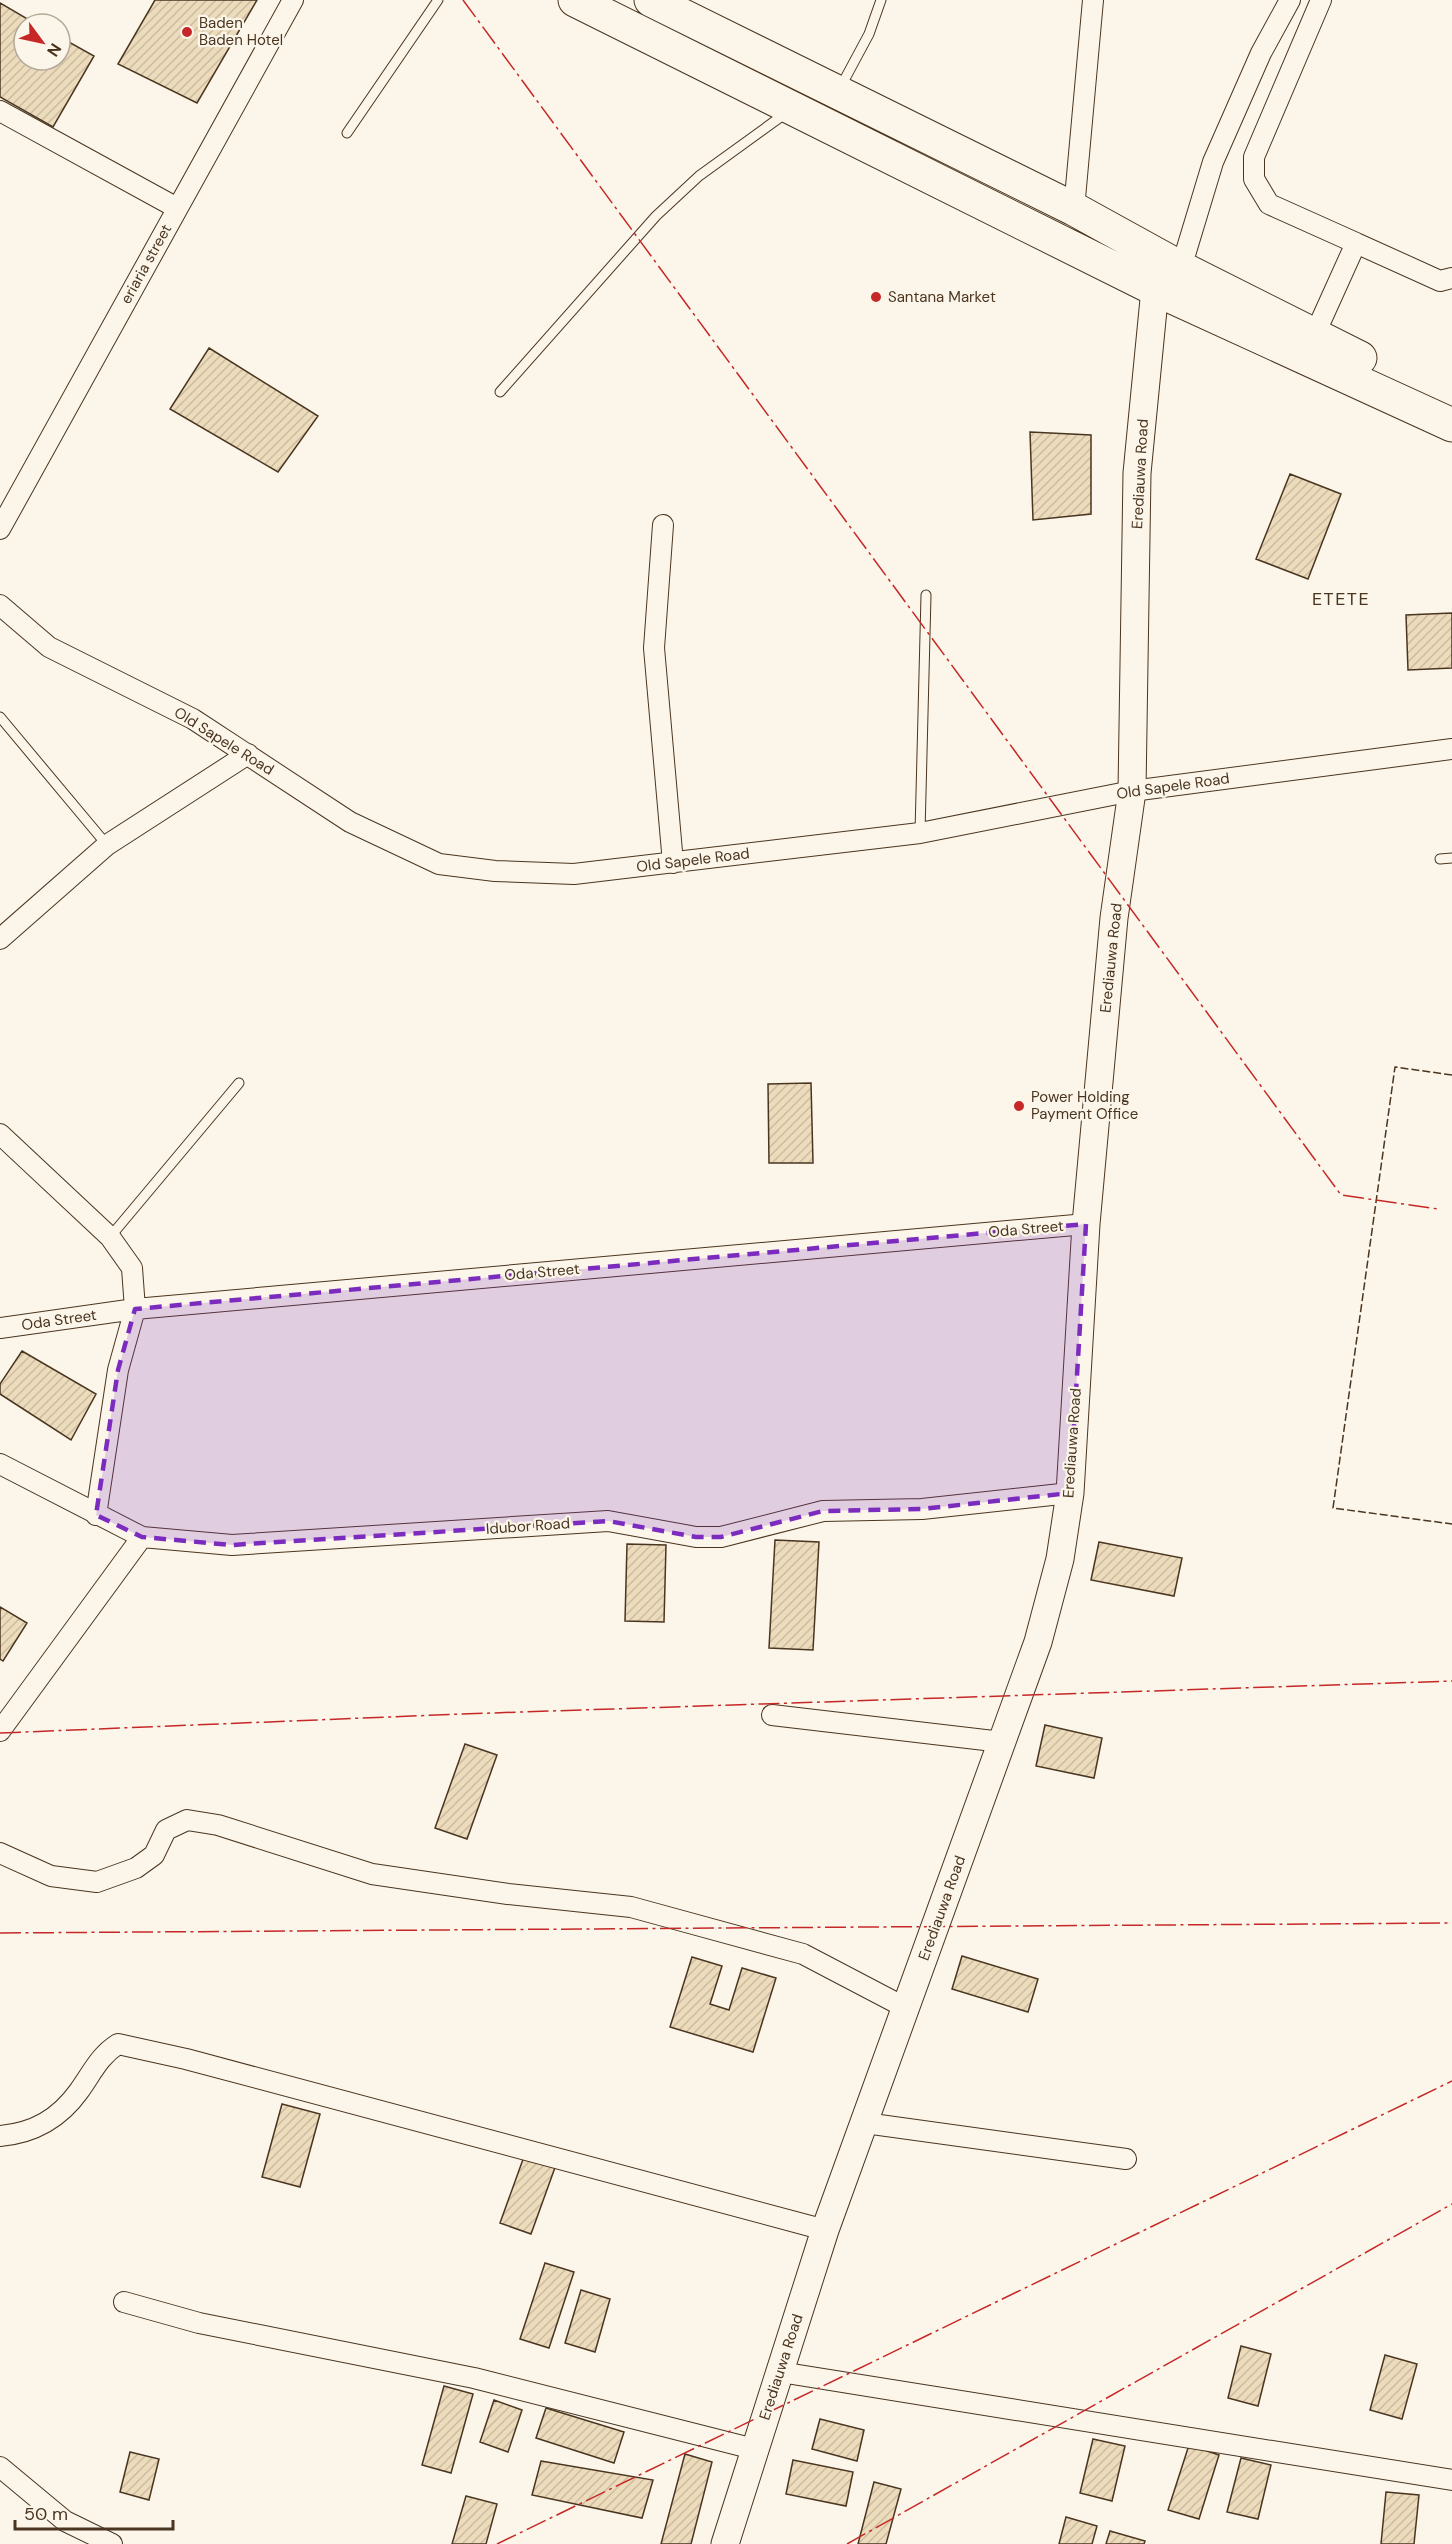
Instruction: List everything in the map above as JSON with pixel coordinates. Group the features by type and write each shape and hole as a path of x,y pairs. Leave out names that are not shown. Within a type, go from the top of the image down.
{"highway":[{"path":"575,0 1155,289 1452,425"},
{"path":"651,0 687,13 837,92 1074,209 1181,268 1314,336 1452,400"}],"street":[{"name":"eriaria street","path":"0,529 293,0"},
{"path":"1074,209 1093,0"},
{"path":"1181,268 1213,162 1261,53 1290,0"},
{"path":"1321,0 1254,157 1254,179 1269,204 1440,280 1452,278"},
{"path":"0,111 177,208"},
{"path":"1314,336 1356,243"},
{"name":"Erediauwa Road","path":"725,2544 825,2230 1038,1642 1060,1559 1070,1493 1086,1224 1114,918 1132,791 1137,473 1155,289"},
{"path":"663,525 654,648 673,862"},
{"name":"Old Sapele Road","path":"0,605 49,647 193,719 350,822 439,864 495,871 574,874 920,833 1132,791 1452,749"},
{"path":"0,939 107,845 248,754"},
{"path":"0,1134 110,1237 132,1268 135,1309 118,1370 96,1515"},
{"name":"Oda Street","path":"0,1328 135,1309 1086,1224"},
{"name":"Idubor Road","path":"0,1464 142,1537 232,1545 608,1521 696,1537 721,1537 823,1511 922,1509 1070,1493"},
{"path":"0,1731 142,1537"},
{"path":"772,1715 1002,1742"},
{"path":"0,1853 51,1876 97,1882 136,1868 154,1855 166,1830 187,1820 218,1826 372,1874 508,1894 631,1907 803,1954 906,2008"},
{"path":"0,2136 24,2134 57,2115 79,2092 104,2053 118,2044 186,2059 825,2230"},
{"path":"865,2123 1126,2159"},
{"path":"124,2302 199,2323 474,2378 754,2448"},
{"path":"780,2372 1452,2480"},
{"path":"0,2467 65,2521 112,2544"}],"lane":[{"path":"347,133 438,0"},
{"path":"837,92 869,34 881,0"},
{"path":"500,392 656,216 699,176 792,108"},
{"path":"920,833 926,595"},
{"path":"0,717 107,845"},
{"path":"1440,859 1452,858"},
{"path":"110,1237 239,1083"}],"highlighted area":[{"path":"1086,1224 1070,1493 922,1509 823,1511 721,1537 696,1537 608,1521 232,1545 142,1537 96,1515 118,1370 135,1309"}],"building":[{"name":"Baden Baden Hotel","path":"155,0 257,0 197,103 118,64"},
{"path":"0,3 15,12 12,12 12,72 72,72 72,44 94,56 53,127 0,97"},
{"path":"209,348 318,416 278,472 170,409"},
{"path":"1030,432 1091,435 1091,514 1033,520"},
{"path":"1290,474 1341,494 1308,579 1256,559"},
{"path":"1452,613 1452,668 1408,670 1406,615"},
{"path":"811,1083 813,1163 769,1163 768,1084"},
{"path":"22,1351 96,1394 71,1440 0,1394 0,1384"},
{"path":"775,1540 819,1542 813,1650 769,1648"},
{"path":"1099,1542 1182,1558 1174,1596 1091,1580"},
{"path":"627,1544 666,1545 664,1622 625,1621"},
{"path":"0,1607 27,1623 3,1661 0,1659"},
{"path":"1045,1725 1102,1738 1094,1778 1036,1766"},
{"path":"465,1744 497,1755 467,1839 435,1828"},
{"path":"962,1956 1038,1979 1028,2012 952,1989"},
{"path":"692,1957 722,1966 710,2004 729,2010 742,1968 776,1978 753,2052 670,2027"},
{"path":"282,2104 320,2114 300,2187 262,2177"},
{"path":"526,2151 557,2162 531,2234 500,2223"},
{"path":"545,2263 574,2272 549,2348 520,2339"},
{"path":"581,2290 610,2299 595,2352 565,2343"},
{"path":"1241,2346 1271,2354 1258,2406 1228,2398"},
{"path":"1385,2355 1417,2364 1402,2419 1370,2410"},
{"path":"444,2386 473,2394 451,2473 422,2465"},
{"path":"494,2400 522,2410 508,2452 480,2442"},
{"path":"546,2408 624,2432 614,2463 536,2438"},
{"path":"820,2419 864,2430 857,2461 812,2449"},
{"path":"1093,2439 1125,2446 1112,2501 1080,2493"},
{"path":"1189,2445 1219,2455 1199,2519 1168,2510"},
{"path":"130,2452 159,2459 149,2500 120,2492"},
{"path":"685,2454 712,2462 691,2544 661,2544"},
{"path":"1241,2458 1271,2465 1258,2519 1227,2512"},
{"path":"793,2460 853,2472 846,2506 786,2494"},
{"path":"541,2461 653,2480 642,2518 532,2495"},
{"path":"874,2482 901,2489 886,2544 858,2544"},
{"path":"1386,2492 1419,2495 1414,2544 1381,2544"},
{"path":"466,2496 497,2504 486,2544 452,2544"},
{"path":"1066,2517 1097,2526 1092,2544 1059,2544"},
{"path":"1110,2531 1145,2541 1144,2544 1106,2544"}],"fence":[{"path":"1452,1075 1395,1067 1333,1508 1452,1524"}],"power":[{"path":"463,0 1341,1195 1438,1209"},
{"path":"0,1733 461,1714 1452,1681"},
{"path":"0,1933 1452,1923"},
{"path":"497,2544 1452,2081"},
{"path":"847,2544 1452,2204"}],"place":[{"name":"Baden Baden Hotel","path":"187,32"},
{"name":"Santana Market","path":"876,297"},
{"name":"Power Holding Payment Office","path":"1019,1106"}],"district":[{"name":"ETETE","path":"1341,599"}]}
